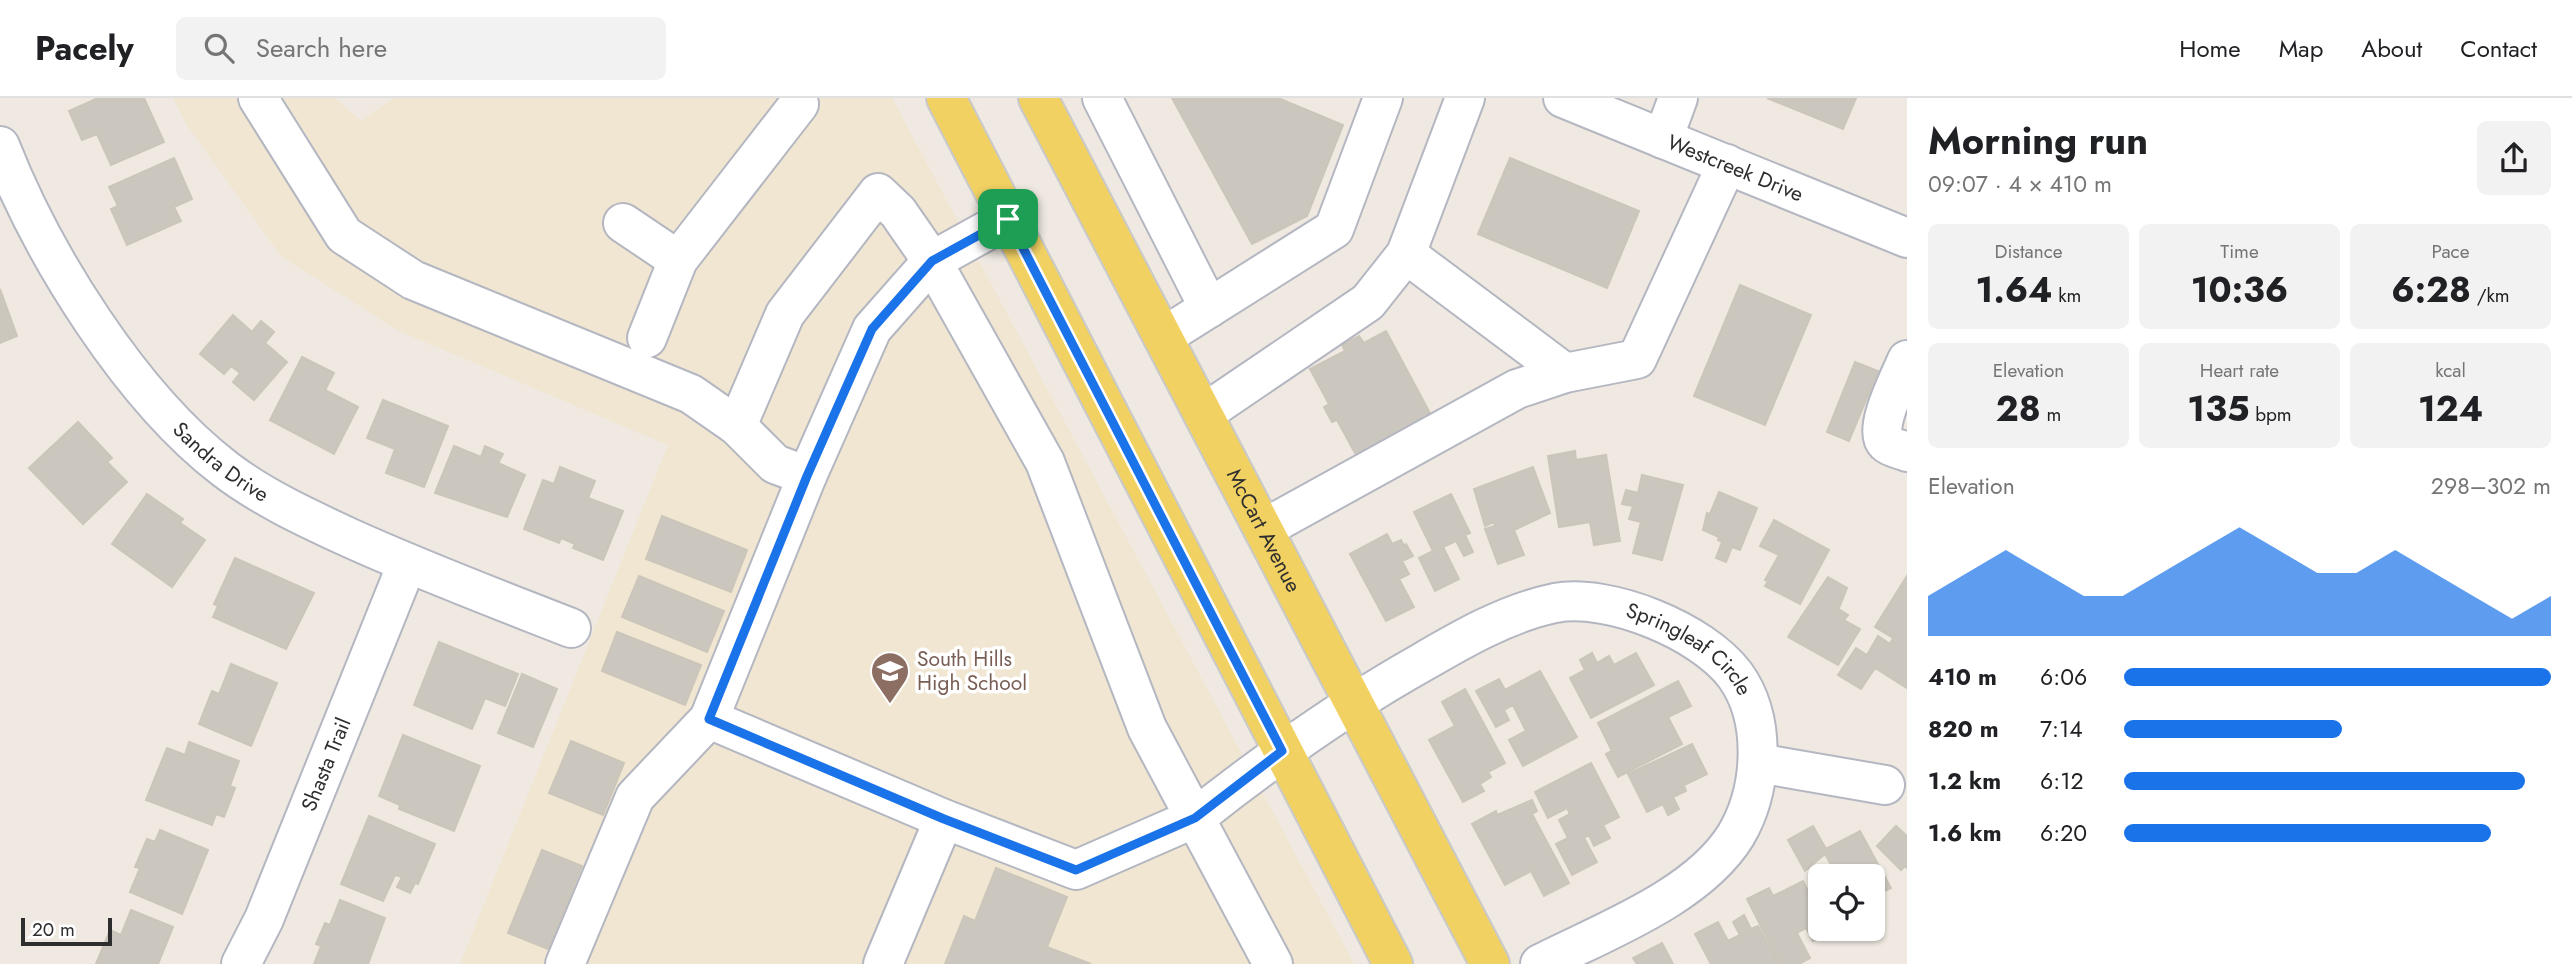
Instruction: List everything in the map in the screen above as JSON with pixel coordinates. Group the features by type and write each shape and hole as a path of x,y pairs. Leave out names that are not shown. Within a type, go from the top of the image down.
{"main road":[{"path":"946,98 1393,964"},
{"name":"McCart Avenue","path":"1038,98 1490,964"}],"street":[{"path":"258,98 344,235 413,279 691,394 737,426 775,464 807,476"},
{"path":"1102,98 1209,308"},
{"path":"1163,337 1334,229 1383,98"},
{"path":"1203,414 1368,302 1406,254 1465,98"},
{"name":"Westcreek Drive","path":"1563,98 1907,238"},
{"path":"1663,139 1678,98"},
{"path":"646,338 678,260 799,104"},
{"name":"Sandra Drive","path":"0,146 44,238 125,367 173,423 226,469 292,511 407,564 571,628"},
{"path":"1264,530 1517,389 1564,373 1637,359 1727,164"},
{"path":"737,426 785,314 878,193 898,212 932,261 1045,462 1147,728 1273,964"},
{"path":"565,964 635,797 709,719 807,476 872,329 932,261 1008,219"},
{"path":"622,223 678,260"},
{"path":"1406,254 1564,373"},
{"path":"1907,360 1882,421 1881,435 1887,444 1907,452"},
{"name":"Shasta Trail","path":"241,964 264,919 407,564"},
{"name":"Springleaf Circle","path":"709,719 944,819 1076,870 1195,818 1353,701 1477,632 1556,603 1592,601 1657,618 1712,654 1734,673 1746,694 1760,750 1756,785 1736,834 1710,868 1666,899 1540,964"},
{"path":"1758,763 1885,785"},
{"path":"883,964 944,819"}],"shaded area":[{"name":"South Hills High School","path":"173,98 335,98 361,121 394,98 892,98 1354,964 460,964 668,445 399,331 281,256 186,124"}],"building":[{"path":"98,98 144,98 164,142 111,165 97,134 82,140 69,111"},
{"path":"1172,98 1278,98 1343,125 1307,216 1252,244"},
{"path":"1767,98 1856,98 1843,129"},
{"path":"174,158 192,199 174,207 181,221 127,245 111,209 118,206 109,187"},
{"path":"1510,158 1639,211 1607,288 1478,234"},
{"path":"1740,285 1811,315 1765,425 1694,396"},
{"path":"0,289 17,336 0,343"},
{"path":"233,315 252,332 261,321 274,332 265,343 287,362 254,400 233,382 240,373 231,366 224,374 200,354"},
{"path":"1386,331 1431,415 1356,455 1337,420 1332,422 1324,407 1329,404 1310,369 1345,351 1342,345 1359,336 1364,343"},
{"path":"302,357 334,373 325,390 358,407 334,454 270,420"},
{"path":"1855,362 1878,371 1849,441 1827,432"},
{"path":"383,400 448,426 424,487 386,473 395,449 367,438"},
{"path":"78,422 112,458 107,462 127,482 83,524 29,468"},
{"path":"454,446 481,457 485,446 503,454 498,463 525,475 507,517 435,493"},
{"path":"1575,451 1576,460 1606,455 1620,541 1594,545 1590,522 1559,527 1548,456"},
{"path":"560,467 595,481 588,498 623,511 603,560 573,548 575,544 561,538 559,543 524,529 543,480 554,484"},
{"path":"1533,467 1550,513 1514,530 1524,555 1498,564 1485,529 1495,526 1494,522 1485,526 1474,489"},
{"path":"1642,475 1683,485 1662,560 1633,553 1641,522 1629,519 1633,506 1622,504 1626,490 1638,493"},
{"path":"1719,492 1757,508 1740,550 1732,547 1726,562 1716,558 1722,542 1718,540 1719,537 1703,530 1707,513 1710,514"},
{"path":"147,494 183,519 180,523 205,540 172,587 112,544"},
{"path":"1451,494 1470,533 1465,535 1473,552 1464,556 1456,541 1443,547 1459,579 1435,591 1419,558 1433,551 1414,512"},
{"path":"662,516 747,550 731,592 646,559"},
{"path":"1774,520 1829,550 1800,604 1765,586 1768,581 1765,580 1779,555 1760,546"},
{"path":"1387,534 1392,544 1401,540 1404,546 1406,544 1413,556 1402,561 1409,574 1399,579 1414,607 1386,621 1350,554"},
{"path":"235,558 314,593 286,649 213,617 218,606 214,604"},
{"path":"639,576 724,611 707,652 622,617"},
{"path":"1907,576 1907,688 1875,668 1861,689 1838,675 1856,648 1867,655 1878,636 1890,644 1893,638 1875,627"},
{"path":"1828,577 1847,588 1837,613 1840,610 1848,615 1844,620 1860,629 1838,665 1788,637"},
{"path":"617,632 701,665 685,705 602,671"},
{"path":"439,642 518,674 505,706 485,698 472,729 414,705"},
{"path":"1592,653 1597,663 1609,656 1614,665 1636,653 1654,685 1591,718 1570,678 1585,670 1580,660"},
{"path":"231,664 277,683 251,746 199,724 212,691 219,694"},
{"path":"1540,671 1577,737 1523,766 1509,740 1526,731 1513,705 1504,710 1509,720 1496,727 1476,691 1499,679 1505,690"},
{"path":"522,674 557,689 533,747 498,733"},
{"path":"1678,681 1691,706 1668,717 1682,744 1618,777 1606,754 1612,751 1598,723"},
{"path":"1465,689 1505,763 1488,772 1491,777 1480,784 1484,791 1463,802 1429,740 1455,726 1442,702"},
{"path":"403,735 480,766 454,831 399,809 400,805 379,796"},
{"path":"571,741 624,763 603,815 549,793"},
{"path":"189,742 239,761 230,786 235,788 224,817 216,814 212,825 146,800 167,748 185,755"},
{"path":"1692,744 1707,774 1684,785 1686,791 1673,797 1679,809 1668,815 1663,804 1647,812 1628,774"},
{"path":"1591,763 1619,817 1603,825 1610,838 1594,846 1589,835 1584,838 1597,862 1572,875 1556,844 1568,838 1559,820 1570,814 1567,808 1548,818 1535,792"},
{"path":"1532,800 1537,811 1532,814 1569,883 1544,896 1531,871 1505,885 1472,824 1496,811 1497,815"},
{"path":"369,816 435,844 418,884 415,883 410,893 397,887 402,877 395,875 383,901 341,884"},
{"path":"1813,826 1826,849 1860,831 1878,864 1831,864 1825,854 1813,864 1808,864 1805,871 1788,840"},
{"path":"1896,826 1907,836 1907,868 1905,866 1901,870 1877,846"},
{"path":"160,830 208,850 182,914 130,892 140,868 135,867 147,839 155,842"},
{"path":"542,850 582,866 548,949 508,933"},
{"path":"996,868 1067,897 1047,947 1091,964 945,964 964,916 975,921"},
{"path":"1885,877 1891,888 1885,891"},
{"path":"1803,881 1808,891 1808,932 1806,928 1797,933 1810,958 1799,964 1780,964 1747,899 1769,888 1773,896"},
{"path":"340,900 385,918 368,964 314,964 321,946 316,944 325,923 330,925"},
{"path":"131,910 173,927 158,964 96,964 110,930 121,935"},
{"path":"1744,915 1751,929 1758,926 1778,964 1711,964 1695,934 1718,922 1728,941 1740,935 1733,922"},
{"path":"1662,943 1673,964 1637,964 1633,958"}],"place":[{"name":"South Hills High School","path":"890,705"}],"route":[{"path":"1008,219 1282,751 1195,818 1076,870 944,819 709,719 807,476 872,329 932,261 1008,219"}]}
